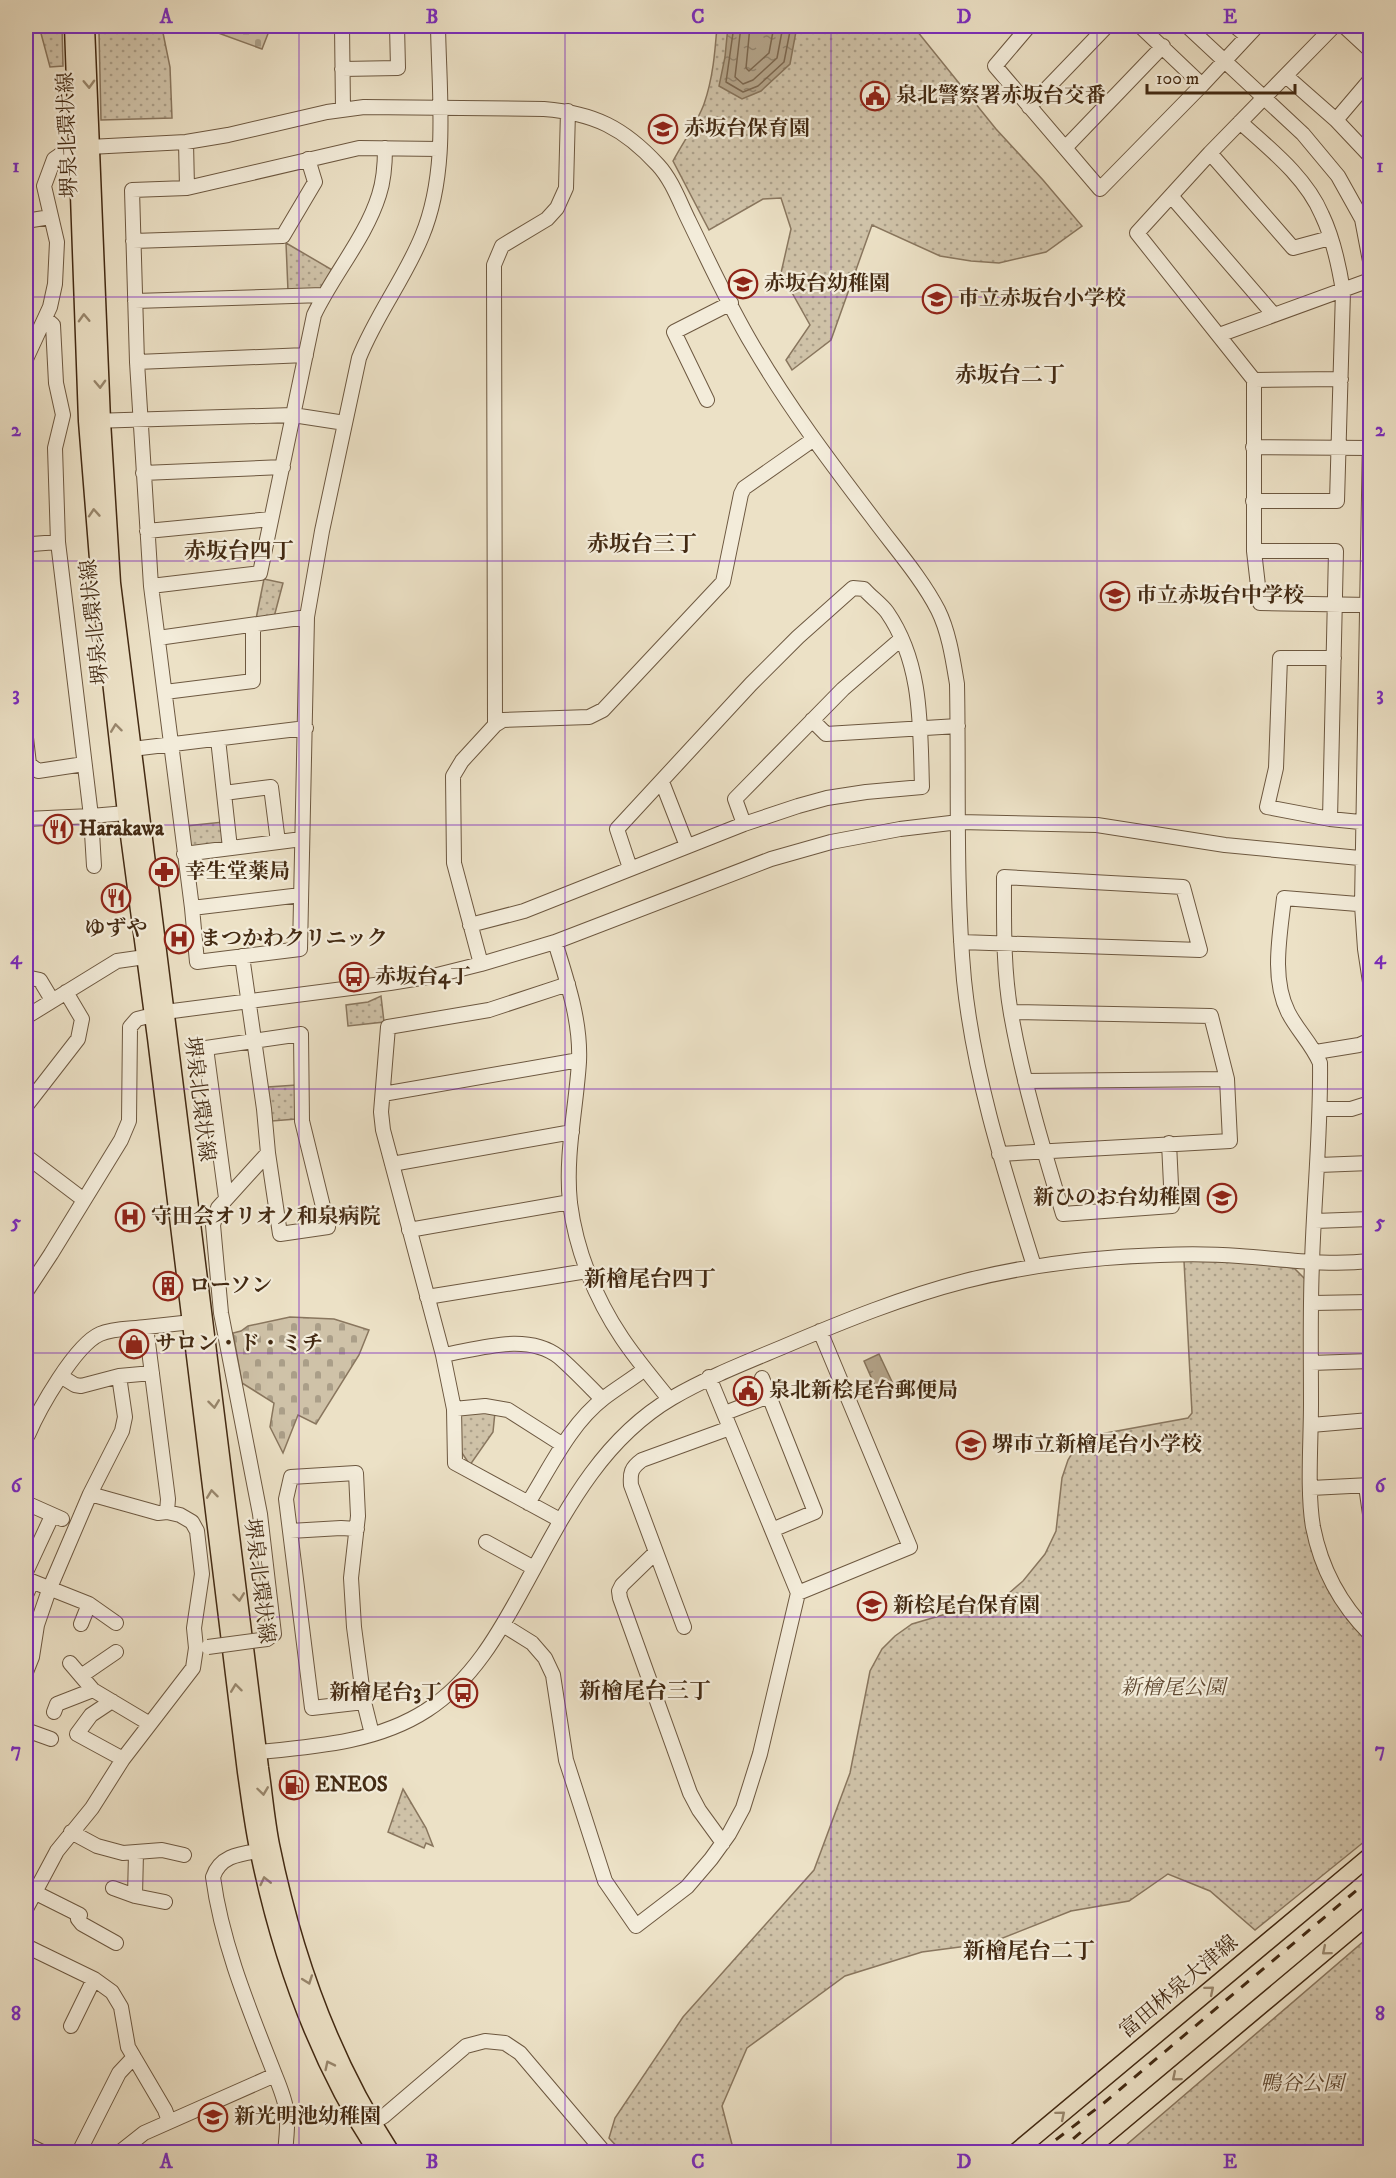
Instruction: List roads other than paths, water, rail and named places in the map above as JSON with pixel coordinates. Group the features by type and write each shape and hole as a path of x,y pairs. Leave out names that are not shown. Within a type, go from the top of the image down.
{"main road":[{"name":"堺泉北環状線","path":"73,26 84,147 95,421 126,750 251,1753 258,1851 276,1926 293,1981 315,2037 367,2126 391,2152"},
{"name":"堺泉北環状線","path":"84,147 86,26"},
{"name":"堺泉北環状線","path":"126,750 126,813 146,957 159,1014"},
{"name":"堺泉北環状線","path":"251,1753 289,1922 328,2034 377,2152"},
{"name":"富田林泉大津線","path":"1018,2150 1371,1856"},
{"path":"1087,2152 1371,1914"}],"street":[{"path":"342,26 343,110"},
{"path":"342,69 398,68 398,26"},
{"path":"438,26 439,107 439,149 439,170 432,203 422,236 369,333 359,358 322,531 307,617 300,949 197,962 147,531 137,362 132,190 187,188 359,148 439,149"},
{"path":"1029,26 995,66 1100,189 1257,26"},
{"path":"1029,107 1107,26"},
{"path":"1140,26 1202,85"},
{"path":"1187,26 1303,134 1338,176 1362,219 1371,261"},
{"path":"1235,26 1246,36"},
{"path":"1334,26 1210,153 1137,233 1254,380 1254,551 1260,603 1370,605"},
{"path":"1344,26 1371,50"},
{"path":"1065,148 1163,46"},
{"path":"1286,76 1336,120 1371,156"},
{"path":"1336,120 1371,80"},
{"path":"26,358 45,318 52,297 56,270 57,242 44,186 54,159 61,152 70,148 186,142 343,110 384,106 568,111 596,119 616,128 636,143 661,167 752,345 814,439 905,561 938,611 953,659 957,684 958,893 970,1016 999,1154 1034,1266"},
{"path":"495,725 494,265 502,246 547,219 563,197 566,188 568,111"},
{"path":"1240,122 1286,164 1306,188 1322,214 1343,291 1337,501 1253,501"},
{"path":"186,142 187,188"},
{"path":"152,586 260,573 314,315 323,295 368,222 376,204 384,174 386,148"},
{"path":"1210,153 1293,248 1330,238"},
{"path":"133,242 283,236 315,182 308,159"},
{"path":"1172,197 1274,315"},
{"path":"26,221 50,217"},
{"path":"1219,335 1371,280"},
{"path":"135,301 323,295"},
{"path":"707,399 674,332 731,303"},
{"path":"45,318 53,325 56,383 63,415 55,448 58,542 91,816 94,866"},
{"path":"137,362 306,355"},
{"path":"1254,380 1341,380"},
{"path":"95,421 293,415 345,423"},
{"path":"1371,436 1366,859 1366,905 1371,982"},
{"path":"481,964 454,863 453,776 462,761 495,725 503,720 589,717 603,710 723,582 744,488 814,439"},
{"path":"1253,447 1370,448"},
{"path":"143,473 282,467"},
{"path":"147,531 271,519"},
{"path":"26,548 32,544 58,542"},
{"path":"1254,551 1336,551 1330,819"},
{"path":"470,925 524,911 744,824 827,798 922,787 920,728 912,663 886,611 864,589 853,588 798,638 751,684 617,829 630,868"},
{"path":"158,638 307,617"},
{"path":"165,692 253,681 253,625"},
{"path":"744,824 735,799 843,688 902,639"},
{"path":"1334,658 1280,658 1276,768 1267,807 1330,819 1367,823"},
{"path":"812,720 826,734 958,726"},
{"path":"126,750 306,728"},
{"path":"26,738 29,764 38,771 84,764"},
{"path":"218,739 230,848"},
{"path":"662,782 687,846"},
{"path":"224,793 271,787 278,842"},
{"path":"26,819 126,813"},
{"path":"26,1292 121,1140 129,1121 129,1027 137,1018 433,976 555,942 771,859 862,835 959,822 1097,825 1225,845 1366,859"},
{"path":"184,854 302,839"},
{"path":"962,942 1004,943 1200,950 1183,887 1004,877 1004,943 1011,1012 1025,1081 1063,1214 1172,1206 1168,1143"},
{"path":"192,908 301,895"},
{"path":"1366,905 1284,898 1279,978 1281,995 1289,1013 1316,1052 1320,1063 1321,1109 1312,1263 1311,1488 1313,1526 1321,1556 1337,1593 1353,1617 1371,1634"},
{"path":"555,942 568,984 578,1030 579,1060 569,1180 570,1202 578,1243 587,1271 621,1337 669,1399"},
{"path":"225,1198 206,1048 255,1041 301,1034 302,1121 328,1227 280,1234 255,1041 242,956"},
{"path":"26,1017 117,961 146,957"},
{"path":"26,977 40,980 52,1000"},
{"path":"560,1520 455,1463 454,1409 443,1355 383,1130 381,1112 387,1027 489,1010 568,984"},
{"path":"26,1102 78,1039 82,1018 66,992"},
{"path":"999,1154 1230,1141 1227,1079 1211,1016 1011,1012"},
{"path":"1316,1052 1359,1045 1371,1040"},
{"path":"383,1094 579,1060"},
{"path":"1025,1081 1227,1079"},
{"path":"1321,1109 1351,1109 1371,1103"},
{"path":"392,1164 572,1132"},
{"path":"202,1647 267,1640 274,1634 260,1514 221,1313 213,1226 218,1208 225,1198 268,1153"},
{"path":"26,1156 84,1200"},
{"path":"1318,1165 1371,1163"},
{"path":"410,1230 570,1202"},
{"path":"1315,1221 1371,1219"},
{"path":"251,1753 332,1743 372,1734 428,1709 467,1675 503,1625 560,1520 600,1458 642,1418 669,1399 709,1377 900,1300 965,1281 1034,1266 1163,1254 1237,1256 1335,1264 1371,1261"},
{"path":"427,1298 587,1271"},
{"path":"1312,1303 1371,1302"},
{"path":"28,1435 43,1405 87,1341 102,1333 197,1321"},
{"path":"146,1327 168,1499 167,1512"},
{"path":"798,1593 910,1547 820,1331"},
{"path":"443,1355 511,1343 546,1349 558,1357 602,1399"},
{"path":"1311,1363 1371,1361"},
{"path":"528,1503 563,1445 582,1421 602,1399 645,1369"},
{"path":"62,1377 81,1386 152,1372"},
{"path":"26,1672 32,1657 37,1625 49,1590 90,1494 124,1423 119,1377"},
{"path":"503,1625 532,1643 545,1658 553,1675 566,1760 605,1881 636,1926 687,1887 723,1843 743,1808 752,1782 798,1593 709,1377"},
{"path":"762,1378 815,1512 772,1530"},
{"path":"725,1413 769,1396"},
{"path":"454,1409 485,1406 508,1410 563,1445"},
{"path":"1311,1425 1371,1420"},
{"path":"684,1627 631,1485 630,1473 633,1466 642,1460 730,1428"},
{"path":"363,1702 312,1708 286,1498 291,1477 356,1473 357,1529 351,1578 354,1627 363,1702 372,1734"},
{"path":"1311,1488 1368,1486 1371,1514"},
{"path":"26,1909 57,1851 92,1808 123,1758 193,1668 202,1647 194,1628 202,1574 197,1531 192,1522 180,1515 167,1512 158,1513 90,1494"},
{"path":"26,1503 57,1517 28,1577 26,1595"},
{"path":"290,1531 357,1529"},
{"path":"486,1542 534,1568"},
{"path":"656,1552 622,1586 619,1591 620,1598 690,1793 699,1810 723,1843"},
{"path":"28,1577 49,1590 89,1604 116,1623"},
{"path":"81,1624 89,1604"},
{"path":"81,1676 116,1652"},
{"path":"70,1662 93,1690 150,1724"},
{"path":"54,1712 57,1704 93,1690"},
{"path":"112,1701 91,1715 77,1734 123,1758"},
{"path":"26,1730 51,1739"},
{"path":"71,1832 96,1846 123,1853 162,1850 184,1855"},
{"path":"258,1851 232,1856 222,1861 213,1877 228,1945 240,1984 287,2104 285,2152"},
{"path":"135,1852 135,1896"},
{"path":"26,1875 37,1886 80,1915 78,1919 81,1924 116,1943"},
{"path":"113,1888 135,1896 165,1902"},
{"path":"26,1946 94,1979 117,1998 123,2016 128,2047 165,2110 169,2121"},
{"path":"77,2023 94,1979"},
{"path":"367,2126 384,2116 466,2046 485,2041 504,2043 520,2053 604,2152"},
{"path":"79,2152 119,2073 134,2057"},
{"path":"120,2152 144,2133 275,2074"},
{"path":"26,2144 42,2152"}],"water":[{"path":"728,26 797,26 790,64 761,91 742,99 719,86"},
{"path":"879,1354 895,1388 879,1395 864,1361"}],"railway":[{"path":"1040,2152 1105,2102 1370,1879"},
{"path":"1058,2152 1088,2126"}],"place":[{"name":"泉北警察署赤坂台交番","path":"875,96"},
{"name":"赤坂台保育園","path":"663,129"},
{"name":"赤坂台幼稚園","path":"743,284"},
{"name":"市立赤坂台小学校","path":"937,299"},
{"name":"市立赤坂台中学校","path":"1115,596"},
{"name":"Harakawa","path":"58,829"},
{"name":"幸生堂薬局","path":"164,872"},
{"name":"ゆずや","path":"116,898"},
{"name":"まつかわクリニック","path":"179,939"},
{"name":"赤坂台4丁","path":"354,977"},
{"name":"新ひのお台幼稚園","path":"1222,1198"},
{"name":"守田会オリオノ和泉病院","path":"130,1217"},
{"name":"ローソン","path":"168,1286"},
{"name":"サロン・ド・ミチ","path":"134,1344"},
{"name":"泉北新桧尾台郵便局","path":"748,1391"},
{"name":"堺市立新檜尾台小学校","path":"971,1445"},
{"name":"新桧尾台保育園","path":"872,1606"},
{"name":"新檜尾台3丁","path":"463,1693"},
{"name":"ENEOS","path":"294,1785"},
{"name":"新光明池幼稚園","path":"213,2117"}],"district":[{"name":"赤坂台二丁","path":"1010,375"},
{"name":"赤坂台三丁","path":"642,544"},
{"name":"赤坂台四丁","path":"239,551"},
{"name":"新檜尾台四丁","path":"650,1279"},
{"name":"新檜尾台三丁","path":"645,1691"},
{"name":"新檜尾台二丁","path":"1029,1951"}],"park label":[{"name":"新檜尾公園","path":"1173,1688"},
{"name":"鴨谷公園","path":"1302,2084"}]}
